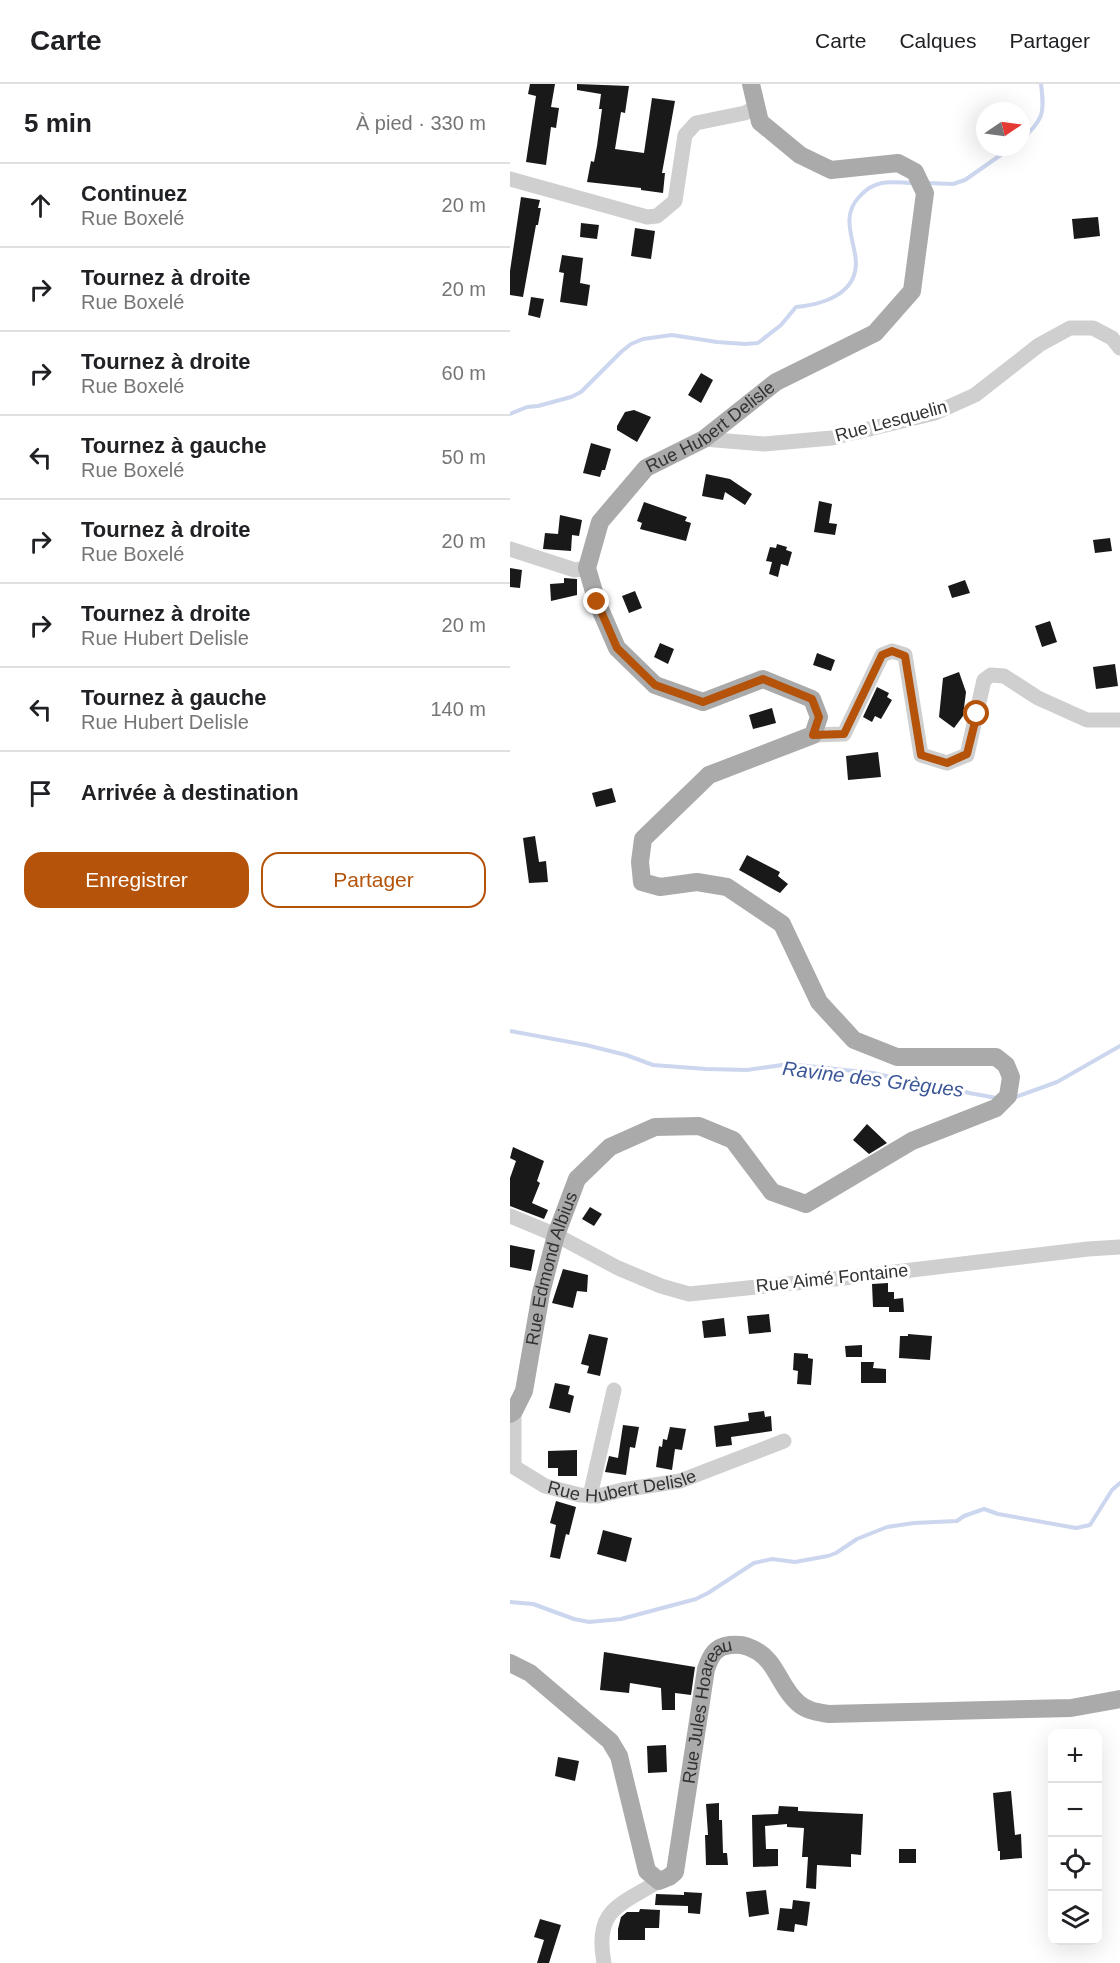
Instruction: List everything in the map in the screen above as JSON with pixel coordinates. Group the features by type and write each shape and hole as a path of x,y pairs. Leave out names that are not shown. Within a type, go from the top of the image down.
{"main road":[{"path":"751,84 756,107"},
{"name":"Rue Hubert Delisle","path":"587,568 600,522 646,468 704,440 776,382 875,333 912,291 926,193 915,172 898,163 831,170 800,155 760,122 756,107"},
{"path":"587,568 597,602 617,648 655,685 703,702 763,679 812,699 819,717 813,735"},
{"name":"Rue Edmond Albius","path":"512,1413 524,1391 542,1293 556,1235 577,1179 610,1147 655,1127 699,1126 733,1140 772,1192 806,1204 912,1141 996,1108 1008,1096 1011,1077 1006,1065 996,1057 897,1057 854,1040 819,1002 782,924 727,887 697,882 660,887 642,882 640,861 643,839 709,774 813,735"},
{"name":"Rue Jules Hoareau","path":"659,1881 675,1872 706,1669 711,1653 723,1646 740,1644 758,1651 770,1661 796,1702 809,1710 828,1714 1071,1708 1120,1699"},
{"path":"510,1663 530,1673 610,1741 619,1756 647,1871 659,1881"}],"street":[{"path":"510,179 646,217 657,216 675,201 685,135 696,123 745,113 756,107"},
{"name":"Rue Lesquelin","path":"704,440 764,444 832,438 935,413 975,395 1039,345 1070,328 1093,328 1112,338 1120,348"},
{"path":"510,549 575,570 587,568"},
{"path":"813,735 844,734 882,655 892,651 905,656 921,755 947,763 967,754 984,680 991,675 1004,676 1038,698 1087,720 1120,720"},
{"name":"Rue Aimé Fontaine","path":"510,1216 556,1235 618,1268 661,1286 689,1294 1120,1247"},
{"path":"590,1496 614,1390"},
{"name":"Rue Hubert Delisle","path":"512,1413 514,1467 545,1486 580,1496 598,1496 680,1481 784,1441"},
{"path":"604,1963 600,1942 603,1924 611,1911 659,1881"}],"building":[{"path":"530,84 555,84 551,107 559,108 556,128 551,127 546,165 526,162 536,96 528,94"},
{"path":"577,84 629,86 625,113 621,112 615,149 644,153 652,98 675,101 662,173 665,173 663,193 587,182 597,146 602,109 599,109 601,94 577,90"},
{"path":"521,197 540,200 538,208 541,208 523,297 510,295 510,271"},
{"path":"1098,217 1100,236 1074,239 1072,219"},
{"path":"581,223 599,225 597,239 580,237"},
{"path":"635,228 655,231 651,259 631,256"},
{"path":"562,255 583,258 580,283 590,285 587,306 560,302 564,273 559,272"},
{"path":"531,297 544,299 540,318 528,315"},
{"path":"701,373 713,380 701,403 688,395"},
{"path":"634,410 651,417 637,442 617,430 625,412"},
{"path":"591,443 611,449 605,470 602,470 600,477 583,473"},
{"path":"706,474 730,479 752,494 745,505 725,492 723,500 702,496"},
{"path":"819,501 832,504 829,523 837,524 835,535 814,532"},
{"path":"644,502 687,517 685,521 691,523 686,541 640,529 642,523 637,521"},
{"path":"560,515 582,520 579,536 572,535 571,551 543,549 545,533 558,534"},
{"path":"1110,538 1112,551 1095,553 1093,540"},
{"path":"777,544 787,547 786,550 792,552 788,566 781,564 778,577 769,574 772,562 766,561 770,547 776,548"},
{"path":"510,568 522,570 520,588 510,587"},
{"path":"564,578 577,579 577,595 551,601 550,584 564,583"},
{"path":"965,580 970,593 952,598 948,586"},
{"path":"635,591 642,608 629,613 622,596"},
{"path":"1050,621 1057,642 1042,647 1035,626"},
{"path":"660,643 674,649 668,664 654,657"},
{"path":"817,653 835,660 831,671 813,665"},
{"path":"1115,664 1118,686 1096,689 1093,667"},
{"path":"959,672 966,692 963,716 954,728 939,717 943,678"},
{"path":"877,687 889,693 887,697 892,700 881,719 875,716 872,722 863,717"},
{"path":"772,708 776,723 753,729 749,715"},
{"path":"878,752 881,777 848,780 846,756"},
{"path":"612,788 616,802 596,807 592,793"},
{"path":"535,836 539,862 546,861 548,882 529,883 523,838"},
{"path":"747,855 780,872 778,876 788,884 780,893 739,870"},
{"path":"867,1124 887,1143 869,1154 853,1140"},
{"path":"513,1147 544,1161 537,1181 540,1183 532,1203 548,1210 544,1219 510,1206 510,1178 516,1161 510,1158"},
{"path":"590,1207 602,1214 594,1226 582,1219"},
{"path":"510,1245 535,1250 531,1271 510,1267"},
{"path":"563,1269 588,1275 587,1292 577,1291 573,1308 552,1303"},
{"path":"888,1283 888,1292 894,1292 894,1299 903,1298 904,1312 889,1312 889,1307 873,1307 872,1284"},
{"path":"769,1314 771,1332 749,1334 747,1316"},
{"path":"724,1318 726,1336 704,1338 702,1321"},
{"path":"589,1334 608,1338 600,1376 587,1373 589,1366 581,1364"},
{"path":"908,1334 932,1336 930,1360 899,1358 900,1336 908,1336"},
{"path":"862,1345 862,1357 846,1357 845,1346"},
{"path":"794,1353 808,1354 808,1358 813,1359 811,1385 797,1384 798,1371 793,1370"},
{"path":"861,1362 874,1362 873,1368 886,1369 886,1383 861,1383"},
{"path":"555,1383 570,1386 568,1394 574,1396 570,1413 549,1408"},
{"path":"764,1411 765,1417 771,1416 772,1431 731,1437 732,1445 716,1447 714,1426 749,1421 748,1413"},
{"path":"623,1425 639,1427 635,1448 630,1447 626,1475 605,1472 609,1456 618,1458"},
{"path":"670,1427 686,1429 682,1450 675,1449 672,1470 656,1467 659,1446 662,1447 663,1439 667,1440"},
{"path":"577,1450 577,1476 558,1476 558,1468 548,1468 548,1451"},
{"path":"556,1501 576,1507 560,1559 550,1557 556,1525 550,1523"},
{"path":"603,1530 632,1538 626,1562 597,1554"},
{"path":"604,1652 695,1667 691,1695 675,1693 675,1710 662,1710 661,1688 630,1683 629,1693 600,1690"},
{"path":"666,1745 667,1772 648,1773 647,1746"},
{"path":"558,1757 579,1761 575,1781 555,1776"},
{"path":"1011,1791 1015,1835 1021,1834 1022,1858 1000,1860 993,1793"},
{"path":"719,1803 723,1853 727,1853 728,1865 706,1865 705,1835 708,1835 706,1804"},
{"path":"779,1806 798,1807 798,1811 863,1814 861,1855 851,1854 851,1867 817,1865 816,1889 806,1888 808,1857 802,1857 804,1828 787,1827 787,1824 765,1826 766,1849 778,1849 778,1866 753,1867 752,1815 778,1814"},
{"path":"899,1849 916,1849 916,1863 899,1863"},
{"path":"766,1890 769,1914 749,1917 746,1892"},
{"path":"684,1892 702,1893 700,1914 688,1913 688,1906 655,1905 656,1894 684,1895"},
{"path":"793,1900 810,1902 807,1926 795,1924 794,1932 777,1930 780,1908 792,1909"},
{"path":"640,1909 660,1910 659,1928 645,1928 645,1940 618,1940 621,1917 627,1912 639,1912"},
{"path":"540,1919 561,1925 549,1963 537,1963 544,1940 534,1937"}],"waterway":[{"path":"1030,131 1041,116 1043,103 1041,84"},
{"path":"927,183 953,184 965,180 999,156"},
{"path":"510,414 527,407 571,397 581,392 621,352 631,344 643,339 672,335 717,342 758,343 781,325 796,307 830,299 847,287 856,267 850,231 851,210 861,194 872,186 882,183 914,183"},
{"name":"Ravine des Grègues","path":"510,1031 586,1045 626,1055 653,1065 747,1070 789,1064 873,1073 908,1081 941,1084 969,1093 997,1098"},
{"name":"Ravine des Grègues","path":"1013,1098 1057,1082 1120,1046"},
{"path":"510,1602 533,1604 589,1622 621,1619 696,1599 754,1563 772,1559 795,1562 828,1556 857,1539 887,1527 957,1521 984,1509 998,1514 1076,1528 1090,1525 1112,1490 1120,1483"}],"route":[{"path":"597,602 617,648 655,685 703,702 763,679 812,699 819,717 813,735 844,734 882,655 892,651 905,656 921,755 947,763 967,754 977,714"}]}
